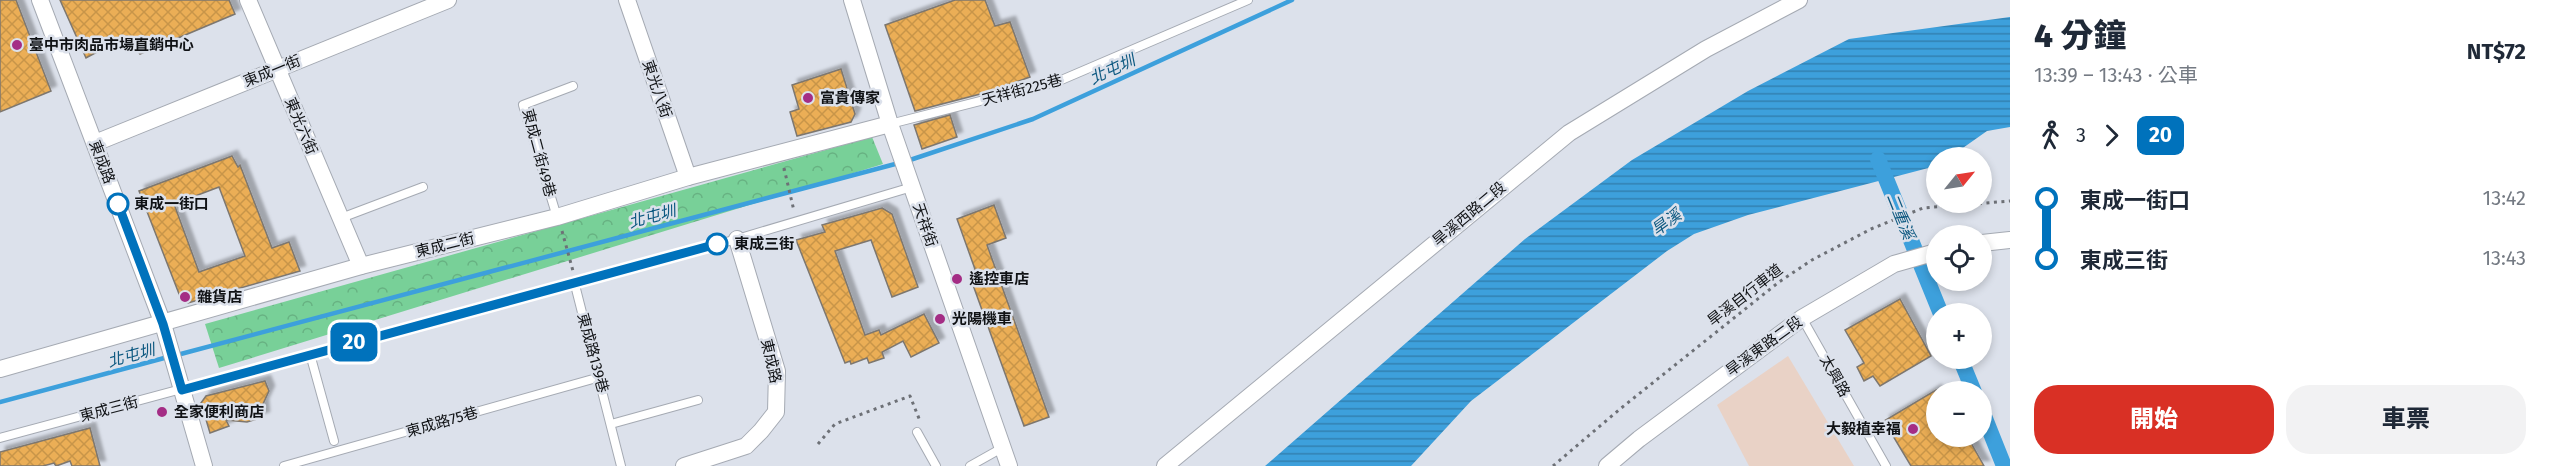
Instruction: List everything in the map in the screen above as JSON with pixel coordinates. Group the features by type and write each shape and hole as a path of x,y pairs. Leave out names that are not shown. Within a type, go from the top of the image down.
{"street":[{"name":"東成路","path":"40,0 163,324 182,390"},
{"name":"東光六街","path":"248,0 361,266"},
{"name":"東成一街","path":"95,143 448,0"},
{"name":"東光八街","path":"627,0 688,177"},
{"name":"天祥街","path":"852,0 890,124 1009,466"},
{"name":"旱溪西路二段","path":"1165,466 1569,133 1687,60 1799,0"},
{"name":"東成二街","path":"0,369 361,266 557,217 688,177 890,124"},
{"name":"東成路","path":"684,466 746,446 776,412 777,371 737,238"},
{"path":"1992,242 2010,240"},
{"name":"旱溪東路二段","path":"1607,466 1638,439 1802,318 1894,264 1926,255"},
{"path":"182,390 204,466"}],"lane":[{"name":"天祥街225巷","path":"890,124 1059,81 1248,0"},
{"name":"東成二街49巷","path":"557,217 523,105 573,86"},
{"path":"341,218 423,187"},
{"name":"東成三街","path":"0,438 737,238 912,187"},
{"name":"東成路139巷","path":"574,281 621,466"},
{"name":"太興路","path":"1802,318 1886,466"},
{"path":"310,354 334,441"},
{"name":"東成路75巷","path":"284,466 600,377"},
{"path":"611,424 698,400"},
{"path":"917,432 936,466"},
{"path":"970,466 1002,448"}],"path":[{"path":"786,172 796,221"},
{"name":"旱溪自行車道","path":"1553,466 1779,282 1812,260 1871,229 1923,207 2010,201"},
{"path":"563,235 571,255"},
{"path":"818,444 835,424 910,396 920,420 917,432"}],"shaded area":[{"path":"1788,356 1854,466 1749,466 1717,405"}],"green space":[{"path":"872,137 883,164 219,368 205,324"}],"water":[{"name":"旱溪","path":"2010,17 2010,127 1987,131 1964,147 1926,147 1926,169 1748,215 1694,234 1667,251 1471,401 1411,466 1265,466 1525,239 1632,160 1748,91 1849,39"}],"building":[{"name":"臺中市肉品市場直銷中心","path":"0,0 16,0 51,91 0,112"},
{"path":"60,0 229,0 235,14 140,54 127,36 86,58"},
{"path":"955,0 985,0 995,26 1010,22 1030,77 988,92 915,111 885,25"},
{"name":"富貴傳家","path":"841,69 855,114 851,122 797,136 790,112 799,109 792,85"},
{"path":"950,115 957,137 922,149 914,125"},
{"path":"232,156 238,167 240,165 272,248 289,242 300,271 188,303 181,299 139,191","holes":["219,187 245,256 199,272 174,204"]},
{"path":"994,205 1006,238 987,245 1049,417 1024,426 969,274 976,272 957,219"},
{"path":"882,208 892,214 918,287 892,297 871,240 835,251 865,335 879,330 881,335 924,314 939,343 911,357 903,341 882,352 884,358 869,363 867,358 851,364 850,361 845,363 796,240 825,232 822,225"},
{"path":"1900,299 1926,347 1926,359 1880,386 1873,376 1864,381 1857,367 1864,363 1845,330"},
{"path":"265,381 269,391 263,404 264,417 247,422 226,420 229,426 210,433 201,403 206,396"},
{"name":"大毅植幸福","path":"1926,396 1926,447 1973,447 1984,466 1911,466 1884,421"},
{"path":"90,428 100,466 72,466 70,461 56,466 54,463 43,466 0,466 0,452"}],"waterway":[{"name":"北屯圳","path":"907,161 1033,119 1292,0"},
{"name":"二重溪","path":"1878,159 1937,303"},
{"name":"北屯圳","path":"177,355 899,163"},
{"name":"北屯圳","path":"0,402 168,357"},
{"name":"二重溪","path":"1965,369 1969,381"},
{"name":"二重溪","path":"1992,436 2004,466"}],"bus line":[{"name":"20","path":"118,204 163,324 182,390 552,287 717,244"}],"place":[{"name":"臺中市肉品市場直銷中心","path":"17,45"},
{"name":"富貴傳家","path":"808,98"},
{"name":"東成一街口","path":"118,204"},
{"name":"東成三街","path":"717,244"},
{"name":"遙控車店","path":"957,279"},
{"name":"雜貨店","path":"185,297"},
{"name":"光陽機車","path":"940,319"},
{"name":"全家便利商店","path":"162,412"},
{"name":"大毅植幸福","path":"1913,429"}]}
